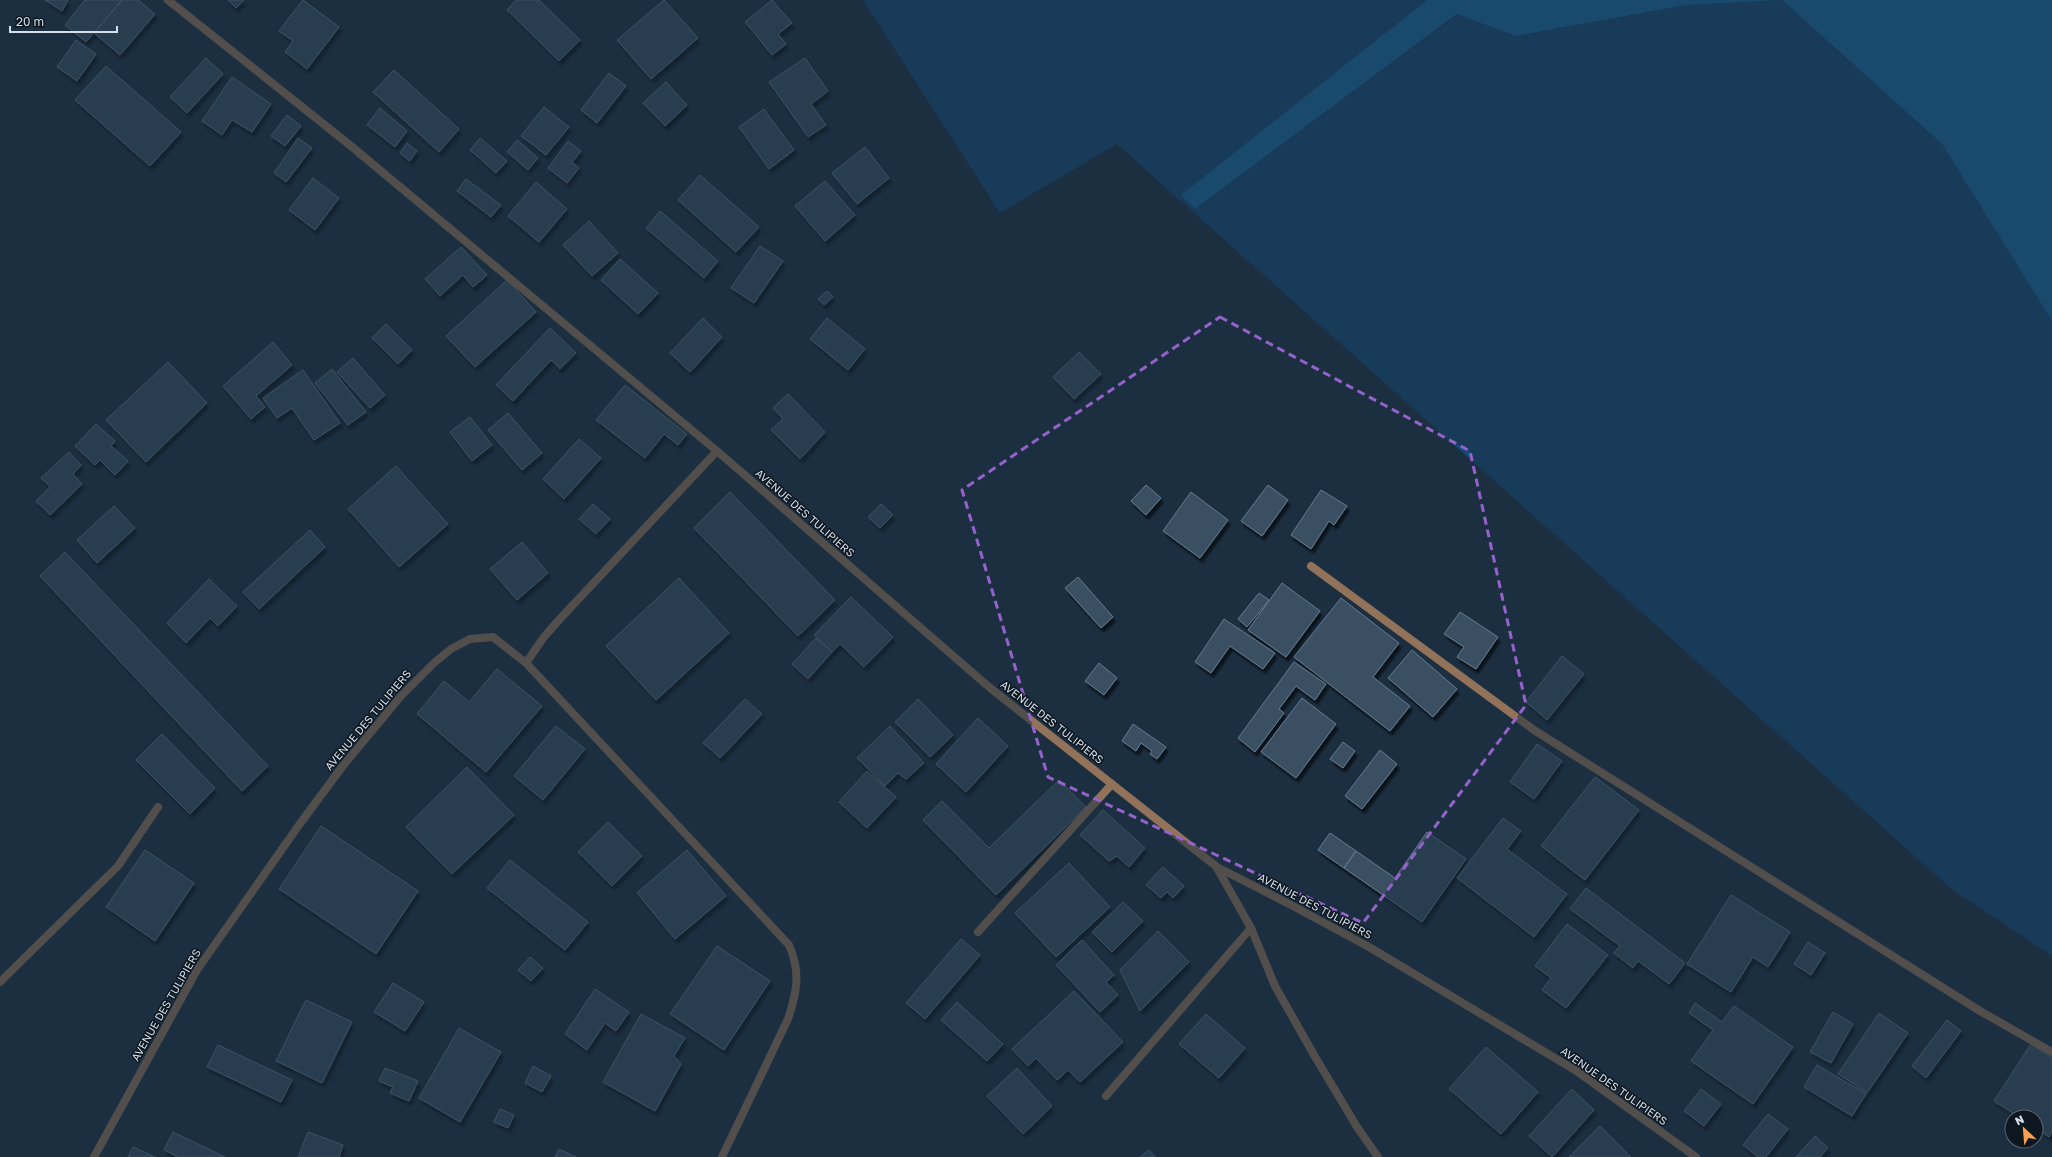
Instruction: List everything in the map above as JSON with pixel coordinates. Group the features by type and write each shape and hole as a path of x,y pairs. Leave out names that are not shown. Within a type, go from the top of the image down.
{"street":[{"name":"AVENUE DES TULIPIERS","path":"168,0 357,151 717,451 989,687 1217,867 1369,947 1575,1070 1696,1157"},
{"path":"526,663 544,637 558,621 717,451"},
{"path":"1311,566 1534,730 1980,1011 2052,1052"},
{"name":"AVENUE DES TULIPIERS","path":"94,1157 197,970 303,819 342,767 401,696 435,662 451,649 470,639 492,638 526,663 770,922 789,945 796,960 796,996 788,1020 722,1157"},
{"path":"978,932 1112,784"},
{"path":"0,982 118,866 158,807"},
{"path":"1217,867 1251,928 1275,986 1357,1127 1378,1157"},
{"path":"1106,1096 1251,928"}],"highlighted area":[{"path":"1220,317 1470,451 1526,705 1363,923 1048,777 962,490"}],"shaded area":[{"path":"863,0 1427,0 1182,195 1195,209 1458,14 1517,36 1687,5 1782,0 1942,144 2052,321 2052,956 1954,891 1117,144 1000,213"},
{"path":"1427,0 1782,0 1687,5 1516,36 1457,14 1195,209 1181,195"},
{"path":"1782,0 2052,0 2052,321 1942,144"}],"building":[{"path":"45,0 68,0 62,11"},
{"path":"85,0 122,0 86,42 65,25"},
{"path":"122,0 138,0 155,14 120,55 94,33"},
{"path":"228,0 244,0 236,8"},
{"path":"303,0 339,27 307,69 285,52 293,41 279,31"},
{"path":"516,0 539,0 580,40 559,61 507,10"},
{"path":"664,0 698,38 651,79 617,40"},
{"path":"772,0 792,23 778,34 786,44 772,55 745,22"},
{"path":"76,40 96,54 77,81 57,67"},
{"path":"206,58 223,74 187,113 170,97"},
{"path":"805,58 828,91 811,104 826,125 808,137 769,82"},
{"path":"106,66 181,132 150,166 75,100"},
{"path":"394,70 459,129 439,152 373,92"},
{"path":"609,73 626,86 597,123 581,110"},
{"path":"232,77 271,104 252,132 232,120 222,135 202,121"},
{"path":"666,82 687,105 665,126 643,103"},
{"path":"544,107 569,127 546,155 521,136"},
{"path":"380,108 407,131 395,147 367,125"},
{"path":"764,109 794,150 769,169 739,127"},
{"path":"287,115 301,126 285,146 271,136"},
{"path":"298,138 312,148 286,182 274,173"},
{"path":"480,138 507,161 496,173 470,150"},
{"path":"517,140 538,158 528,170 507,152"},
{"path":"568,141 581,151 572,162 579,168 567,183 548,168"},
{"path":"407,143 417,151 410,161 400,153"},
{"path":"865,147 889,178 857,204 832,173"},
{"path":"700,175 759,227 736,252 678,200"},
{"path":"313,178 339,198 315,230 289,210"},
{"path":"466,179 501,205 491,217 457,191"},
{"path":"825,181 855,215 825,241 795,206"},
{"path":"536,182 567,209 539,242 508,216"},
{"path":"660,211 718,261 704,278 646,228"},
{"path":"589,221 618,253 592,276 563,245"},
{"path":"760,246 783,261 754,303 731,288"},
{"path":"461,247 487,275 473,287 463,275 440,296 425,279"},
{"path":"620,259 658,293 638,314 601,280"},
{"path":"507,280 536,312 475,367 446,336"},
{"path":"827,291 833,297 824,305 818,299"},
{"path":"703,318 722,337 690,372 670,353"},
{"path":"827,318 865,349 848,370 810,339"},
{"path":"386,324 412,350 398,364 372,338"},
{"path":"550,328 576,353 560,369 551,360 513,401 496,385"},
{"path":"273,342 292,365 256,396 265,407 251,419 223,386"},
{"path":"1079,352 1101,374 1074,399 1053,377"},
{"path":"353,358 385,395 370,408 337,372"},
{"path":"168,362 207,403 146,462 106,420"},
{"path":"332,369 366,412 348,425 315,383"},
{"path":"303,370 340,423 314,440 292,408 277,418 263,398"},
{"path":"625,385 687,434 678,445 664,434 645,458 596,420"},
{"path":"788,394 825,432 800,459 771,430 783,419 773,408"},
{"path":"508,413 542,453 522,470 488,430"},
{"path":"470,417 492,445 472,461 450,432"},
{"path":"96,424 115,441 111,446 128,461 115,475 100,460 95,465 75,446"},
{"path":"579,439 601,458 564,499 543,479"},
{"path":"69,452 81,465 73,474 82,484 50,515 36,501 50,487 41,478"},
{"path":"396,466 448,524 399,567 348,509"},
{"path":"1146,485 1161,498 1146,515 1131,501"},
{"path":"1268,485 1288,500 1262,536 1241,521"},
{"path":"1321,490 1347,506 1334,525 1329,521 1311,549 1291,535"},
{"path":"730,492 835,600 798,636 694,528"},
{"path":"1191,492 1228,520 1200,558 1163,531"},
{"path":"593,504 610,519 596,534 579,519"},
{"path":"881,504 893,515 880,528 868,517"},
{"path":"114,506 135,528 97,563 77,540"},
{"path":"310,530 325,547 259,609 243,592"},
{"path":"522,542 548,573 517,600 490,569"},
{"path":"65,552 268,766 242,791 40,576"},
{"path":"1078,577 1113,617 1101,628 1065,588"},
{"path":"679,578 729,633 656,700 606,646"},
{"path":"209,579 237,606 218,626 210,618 186,643 167,623"},
{"path":"1282,583 1320,611 1286,657 1248,630"},
{"path":"1259,593 1269,600 1247,627 1238,619"},
{"path":"851,597 893,637 864,667 840,644 832,652 814,635"},
{"path":"1341,598 1399,643 1373,677 1410,706 1390,731 1294,657"},
{"path":"1460,612 1498,637 1476,669 1457,657 1464,647 1444,634"},
{"path":"1224,619 1275,653 1263,669 1230,646 1211,673 1195,662"},
{"path":"816,638 832,652 808,679 792,664"},
{"path":"1412,650 1457,689 1433,717 1388,678"},
{"path":"1562,656 1584,674 1547,720 1526,702"},
{"path":"1294,662 1326,684 1315,700 1296,686 1279,709 1284,713 1255,752 1238,738"},
{"path":"1099,663 1117,678 1104,695 1085,681"},
{"path":"497,669 542,706 486,772 417,714 444,681 469,702"},
{"path":"1302,698 1336,724 1296,778 1261,752"},
{"path":"745,699 762,714 720,758 703,743"},
{"path":"918,699 953,735 930,757 895,722"},
{"path":"978,718 1008,746 966,792 936,764"},
{"path":"1133,724 1166,747 1157,759 1150,754 1152,751 1141,743 1136,751 1122,741"},
{"path":"556,726 585,749 543,800 514,776"},
{"path":"890,726 924,763 906,779 898,773 885,786 857,758"},
{"path":"162,734 215,788 190,814 136,760"},
{"path":"1343,742 1355,751 1343,768 1330,759"},
{"path":"1537,744 1562,761 1534,799 1510,782"},
{"path":"1380,750 1397,764 1362,809 1345,796"},
{"path":"467,767 514,815 452,874 406,827"},
{"path":"867,771 896,797 867,828 839,802"},
{"path":"1595,777 1639,810 1585,880 1541,846"},
{"path":"1059,780 1086,807 996,895 923,820 942,801 989,848"},
{"path":"1103,810 1145,848 1129,867 1117,856 1109,861 1080,835"},
{"path":"1503,818 1521,831 1507,849 1567,894 1534,937 1457,878"},
{"path":"608,822 642,856 612,886 578,852"},
{"path":"321,826 418,891 376,954 279,889"},
{"path":"1427,832 1466,859 1422,922 1344,868 1356,851 1395,878"},
{"path":"1330,833 1356,851 1344,868 1318,850"},
{"path":"145,850 194,883 155,941 106,907"},
{"path":"687,850 726,896 675,939 637,893"},
{"path":"510,860 588,922 565,950 487,888"},
{"path":"1069,863 1110,907 1056,957 1015,913"},
{"path":"1163,867 1184,886 1173,898 1167,892 1161,898 1146,885"},
{"path":"1586,888 1685,963 1669,984 1638,961 1633,968 1614,953 1620,946 1570,909"},
{"path":"1731,895 1790,932 1768,967 1753,957 1731,992 1687,964"},
{"path":"1123,902 1143,921 1112,952 1092,932"},
{"path":"1567,924 1608,955 1566,1008 1542,990 1551,978 1535,966"},
{"path":"1158,931 1189,962 1140,1011 1120,970"},
{"path":"961,939 980,955 925,1019 906,1003"},
{"path":"1082,940 1114,975 1106,982 1118,995 1100,1012 1056,965"},
{"path":"1808,942 1825,953 1811,975 1794,964"},
{"path":"717,946 770,981 724,1050 670,1014"},
{"path":"530,957 543,968 531,981 518,970"},
{"path":"393,983 424,1002 405,1031 374,1012"},
{"path":"595,989 629,1012 616,1031 605,1023 587,1050 565,1034"},
{"path":"1074,991 1123,1042 1080,1082 1068,1070 1057,1080 1036,1058 1028,1066 1012,1049"},
{"path":"306,1000 352,1022 322,1083 276,1061"},
{"path":"957,1002 1003,1044 987,1061 941,1020"},
{"path":"1695,1003 1722,1022 1734,1006 1793,1047 1753,1104 1691,1061 1713,1030 1689,1013"},
{"path":"1833,1012 1853,1024 1831,1063 1810,1052"},
{"path":"1879,1013 1908,1033 1867,1093 1838,1074"},
{"path":"641,1014 685,1038 674,1056 681,1064 655,1111 603,1082"},
{"path":"1206,1014 1245,1048 1219,1078 1179,1044"},
{"path":"1947,1020 1961,1031 1926,1078 1912,1066"},
{"path":"459,1028 501,1052 460,1122 419,1098"},
{"path":"2031,1044 2052,1058 2052,1132 2049,1137 2044,1134 2044,1109 2006,1109 1994,1101"},
{"path":"218,1045 292,1080 281,1102 207,1067"},
{"path":"1486,1047 1538,1092 1501,1134 1449,1089"},
{"path":"1817,1065 1866,1094 1852,1116 1804,1087"},
{"path":"533,1066 551,1076 542,1092 525,1083"},
{"path":"385,1068 418,1081 409,1101 390,1093 393,1087 379,1081"},
{"path":"1017,1068 1052,1106 1023,1134 987,1096"},
{"path":"1572,1089 1594,1110 1552,1157 1529,1136"},
{"path":"1701,1089 1721,1104 1704,1126 1684,1111"},
{"path":"500,1109 514,1115 508,1128 494,1122"},
{"path":"1768,1114 1788,1129 1766,1157 1758,1157 1743,1145"},
{"path":"1600,1126 1631,1157 1569,1157"},
{"path":"173,1132 225,1157 178,1157 164,1150"},
{"path":"308,1132 343,1145 339,1157 298,1157"},
{"path":"1815,1136 1828,1148 1820,1157 1796,1157"},
{"path":"133,1147 155,1157 128,1157"},
{"path":"559,1149 576,1157 555,1157"},
{"path":"1149,1150 1155,1157 1140,1157"}]}
